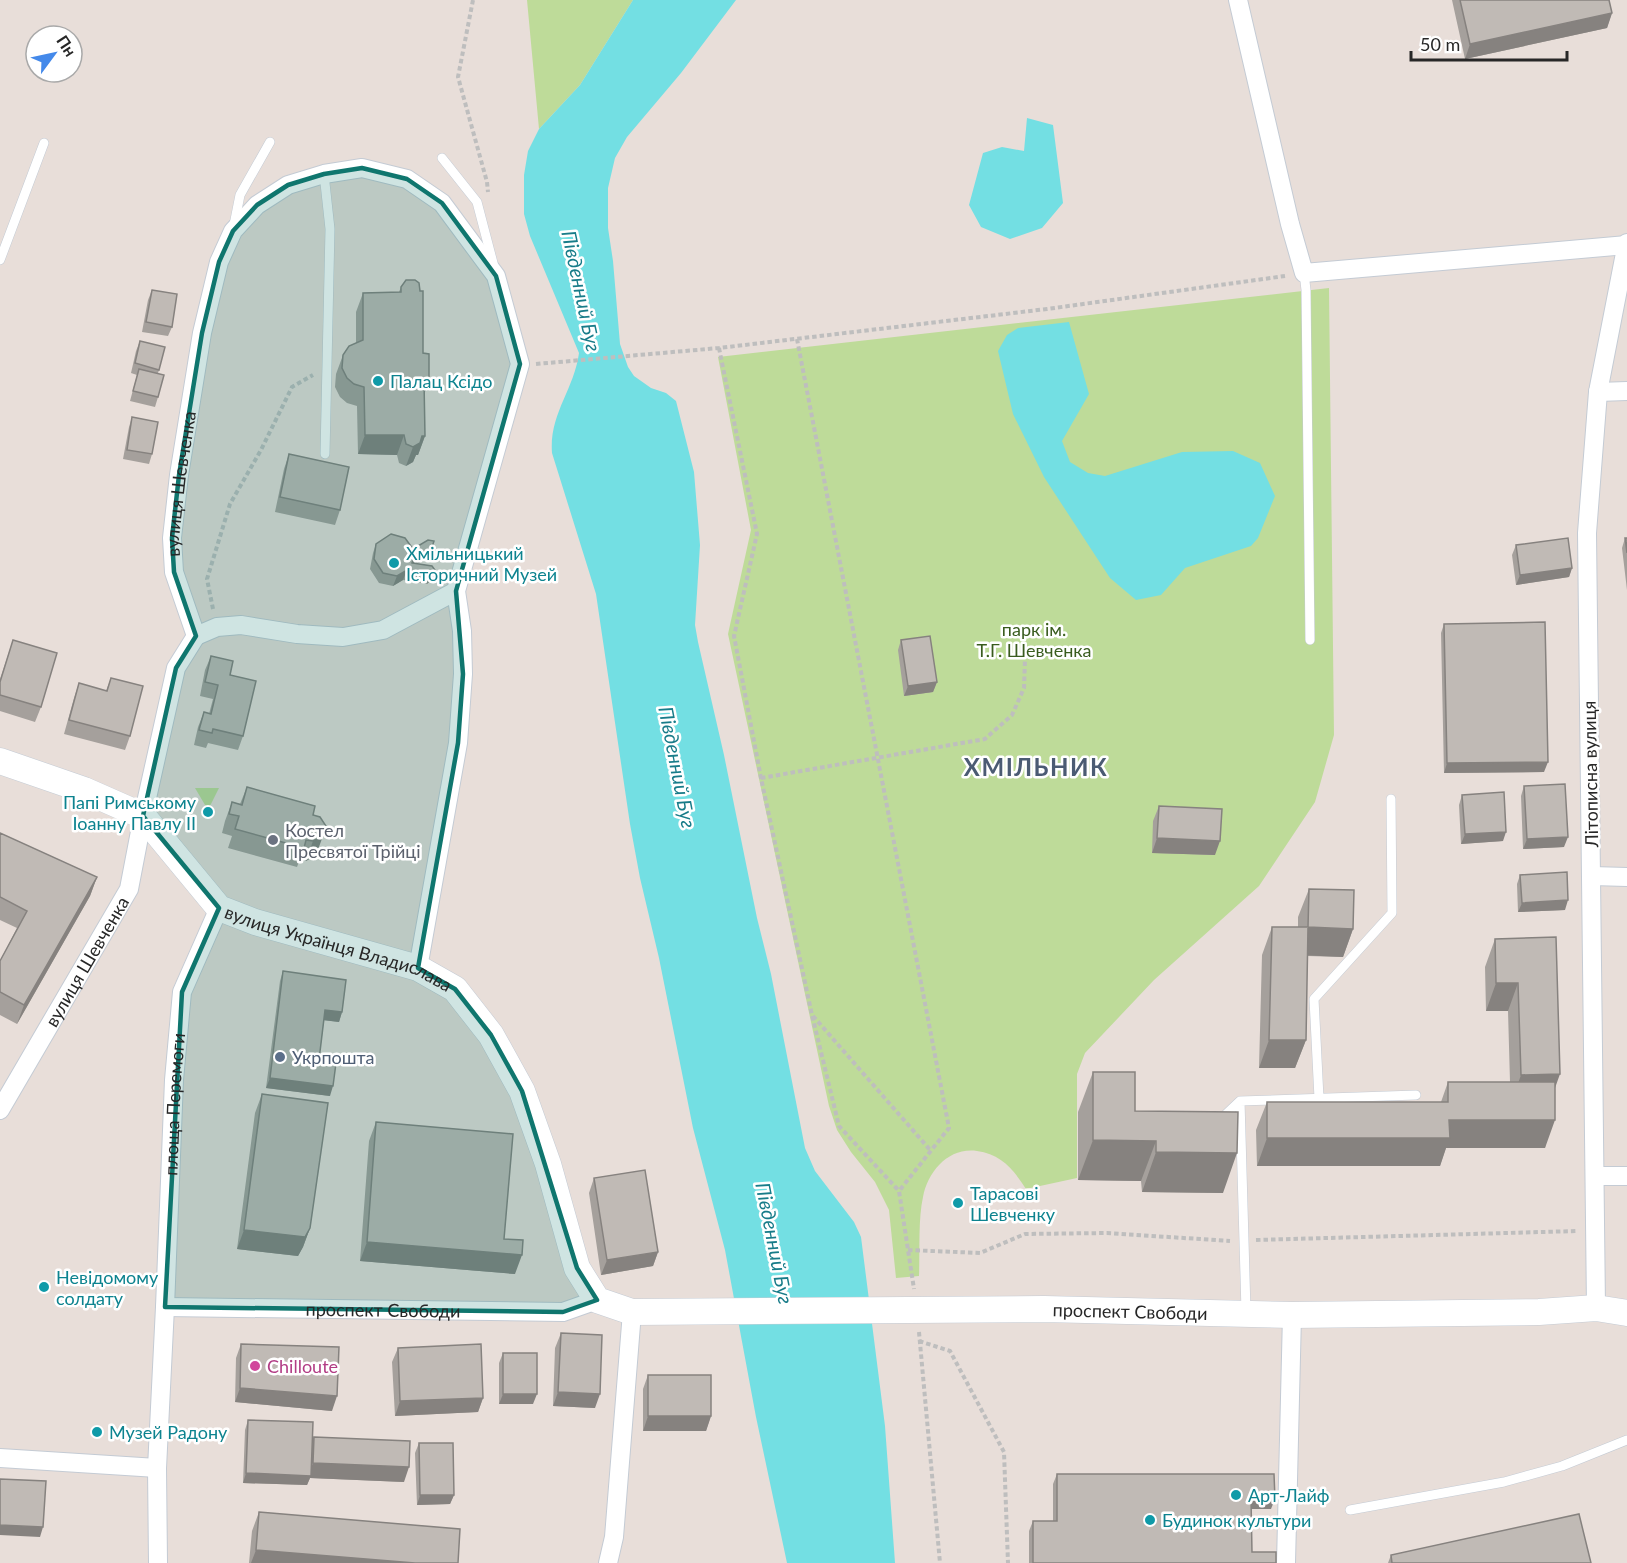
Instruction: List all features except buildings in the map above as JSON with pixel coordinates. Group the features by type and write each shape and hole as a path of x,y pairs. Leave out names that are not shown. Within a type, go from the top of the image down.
{"main road":[{"name":"вулиця Українця Владислава","path":"0,761 84,790 143,816 219,908 255,921 418,968 455,989 491,1035 522,1091 544,1154 577,1268 597,1300"},
{"path":"597,1300 632,1312"},
{"name":"проспект Свободи","path":"632,1312 1044,1309 1292,1315 1539,1312 1596,1308 1627,1313"}],"street":[{"path":"1238,0 1290,224 1304,273 1627,244"},
{"name":"вулиця Шевченка","path":"0,1110 129,890 176,668 196,636 174,572 172,538 179,475 202,333 219,262 233,231 257,205 288,185 324,174 362,168 407,179 442,202 496,276 520,364 456,591"},
{"name":"Літописна вулиця","path":"1596,1308 1587,533 1598,392 1627,244"},
{"path":"1598,392 1627,391"},
{"path":"196,636 217,627 241,625 297,634 344,637 383,630 456,591 462,631 458,743 418,968"},
{"path":"1592,876 1627,877"},
{"name":"площа Перемоги","path":"158,1563 157,1468 174,1080 182,992 219,908"},
{"path":"1595,1176 1627,1176"},
{"name":"проспект Свободи","path":"165,1307 563,1312 597,1300"},
{"path":"608,1563 614,1537 632,1312"},
{"path":"1286,1563 1292,1315"},
{"path":"0,1458 157,1468"}],"lane":[{"path":"233,231 240,195 270,142"},
{"path":"0,260 44,144"},
{"path":"442,158 477,202 496,276"},
{"path":"324,174 330,229 325,454"},
{"path":"1304,273 1310,640"},
{"path":"1319,1098 1314,999 1392,913 1391,799"},
{"path":"1217,1123 1240,1101 1416,1095"},
{"path":"1240,1101 1246,1314"},
{"path":"1350,1510 1504,1482 1562,1466 1627,1440"}],"path":[{"path":"473,0 458,77 487,182 488,194"},
{"path":"551,364 719,348 1047,309 1304,273"},
{"path":"797,339 949,1128 899,1191"},
{"path":"719,348 757,534 734,636 761,778 812,1015 839,1126 899,1191 908,1250 908,1309"},
{"path":"217,627 207,579 231,504 292,387 327,367"},
{"path":"761,778 985,739 1012,715 1024,688 1025,659"},
{"path":"812,1015 931,1151"},
{"path":"908,1250 980,1253 1025,1234 1107,1233 1244,1240 1596,1231"},
{"path":"940,1563 919,1341 950,1351 1004,1452 1008,1563"}],"highlighted area":[{"path":"362,168 407,179 442,203 496,276 520,364 456,591 463,674 458,743 418,968 455,989 491,1035 522,1091 577,1268 597,1300 563,1312 165,1307 182,992 219,908 143,816 176,668 196,636 174,572 172,538 179,475 202,333 219,262 233,231 257,205 288,185 324,174"}],"green space":[{"path":"527,0 633,0 580,85 539,129"},
{"name":"парк ім. Т.Г. Шевченка","path":"1329,288 1334,735 1315,802 1259,886 1154,980 1085,1053 1077,1074 1077,1178 1026,1189 1012,1169 1000,1159 986,1153 967,1151 949,1157 935,1170 923,1197 919,1276 896,1278 889,1210 875,1182 837,1130 829,1106 728,634 751,530 718,357"},
{"path":"195,788 219,788 208,810"}],"water":[{"name":"Південний Буг","path":"633,0 736,0 681,73 627,137 615,158 608,188 608,228 620,344 628,367 634,376 676,401 694,472 700,545 695,625 771,974 805,1148 815,1171 854,1222 861,1237 885,1426 895,1563 787,1563 756,1417 725,1250 693,1128 659,958 640,878 596,594 552,453 554,426 572,379 579,353 530,236 524,214 524,175 528,151 539,129 580,85"},
{"path":"1027,118 1053,125 1063,203 1042,228 1010,239 981,227 969,205 983,153 1002,147 1024,151"},
{"path":"1069,322 1089,394 1062,441 1070,462 1088,473 1105,476 1182,452 1233,451 1260,463 1275,496 1258,538 1251,546 1185,568 1161,595 1136,600 1110,578 1044,477 1013,414 998,351 1007,335 1018,328"}],"place":[{"name":"Палац Ксідо","path":"378,381"},
{"name":"Хмільницький Історичний Музей","path":"394,563"},
{"name":"Папі Римському Іоанну Павлу ІІ","path":"208,812"},
{"name":"Костел Пресвятої Трійці","path":"273,840"},
{"name":"Укрпошта","path":"280,1057"},
{"name":"Тарасові Шевченку","path":"958,1203"},
{"name":"Невідомому солдату","path":"44,1287"},
{"name":"Chilloute","path":"255,1366"},
{"name":"Музей Радону","path":"97,1432"},
{"name":"Арт-Лайф","path":"1236,1495"},
{"name":"Будинок культури","path":"1150,1520"}],"district":[{"name":"ХМІЛЬНИК","path":"1036,766"}]}
